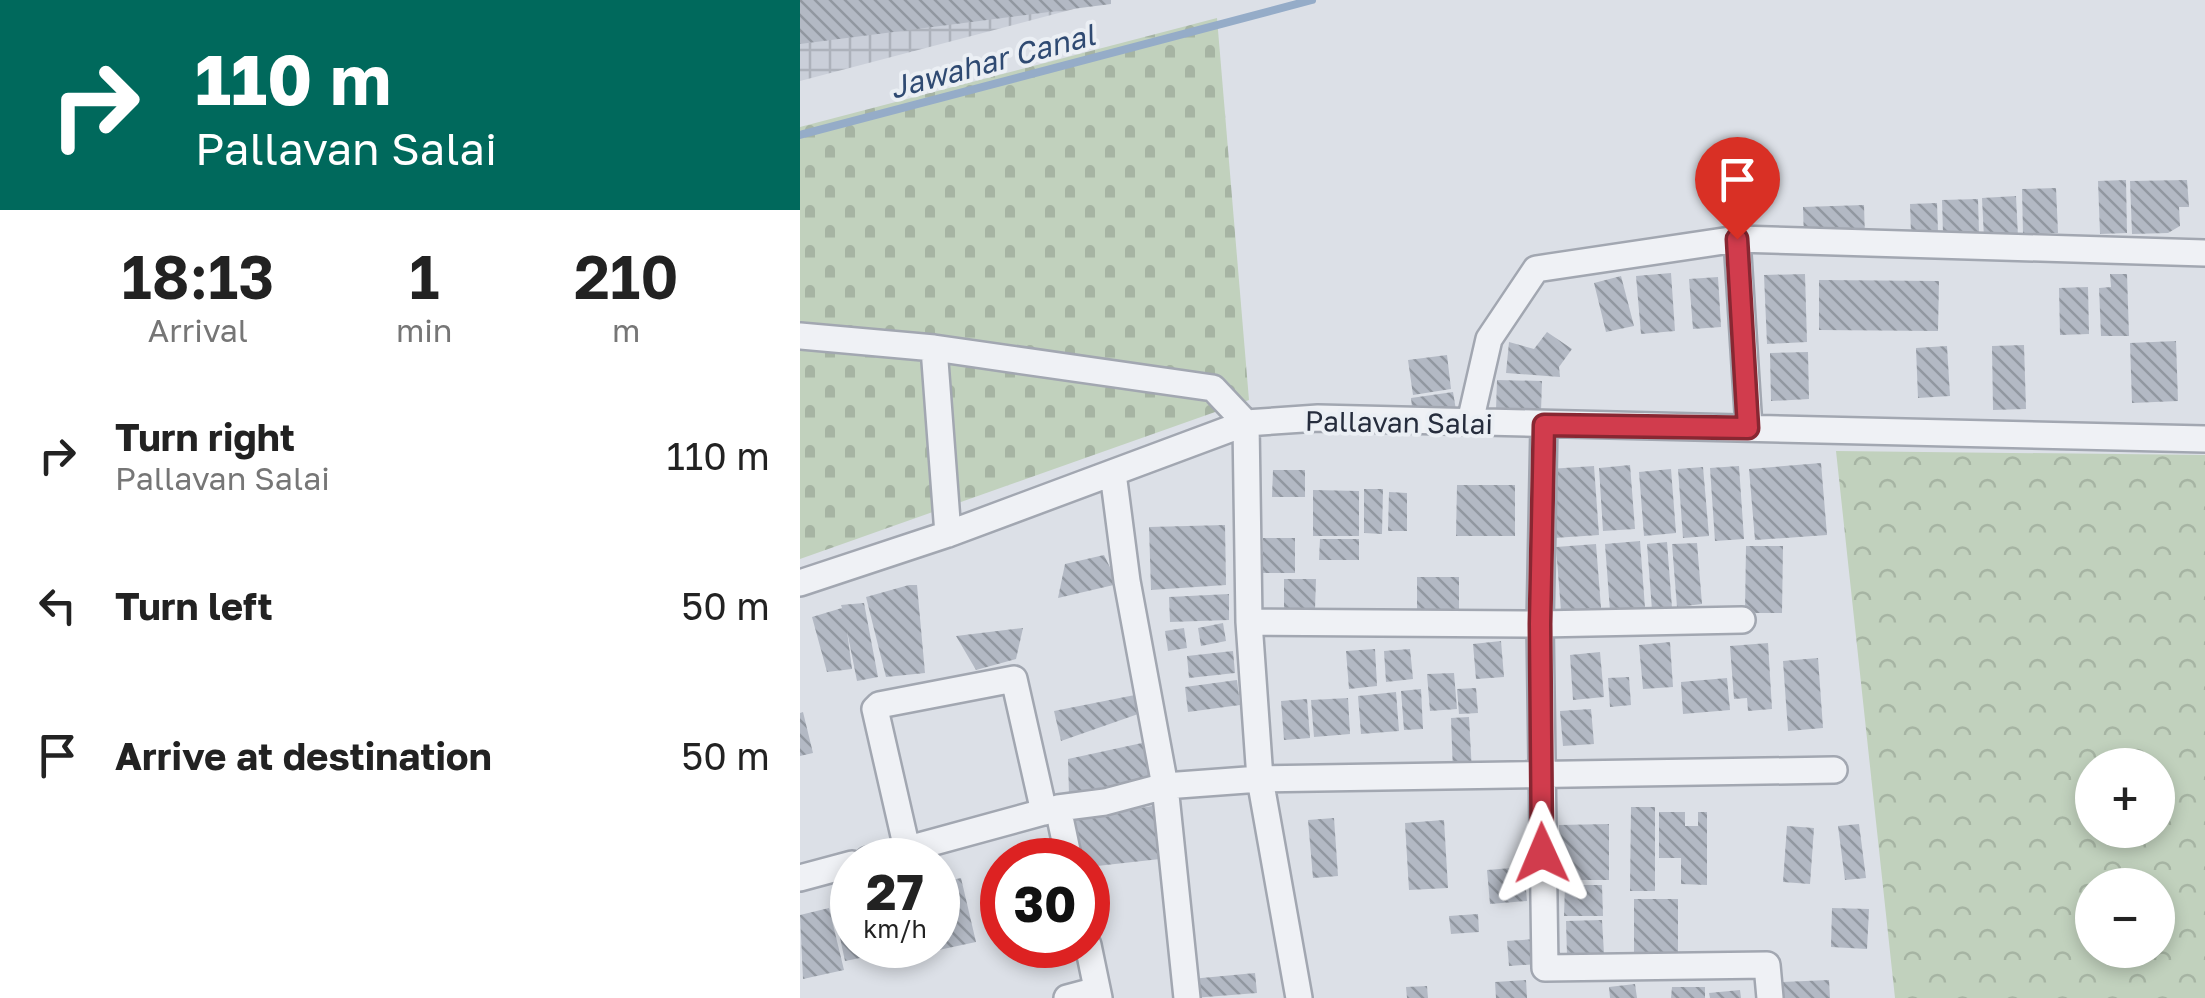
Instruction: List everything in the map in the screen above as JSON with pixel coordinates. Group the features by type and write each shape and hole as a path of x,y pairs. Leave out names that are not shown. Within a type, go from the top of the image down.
{"street":[{"path":"1470,422 1489,339 1536,268 1737,239 2205,254"},
{"path":"1737,239 1748,428"},
{"path":"800,336 934,348 1213,388 1246,423 1249,622 1260,779 1299,998"},
{"path":"934,348 948,534"},
{"name":"Pallavan Salai","path":"800,583 948,534 1246,423 1318,418 2205,439"},
{"path":"1544,425 1540,624 1545,968 1767,965 1770,998"},
{"path":"1113,473 1127,580 1165,786 1188,998"},
{"path":"1249,622 1540,624 1742,620"},
{"path":"905,838 875,710 879,705 1014,679 1061,838"},
{"path":"948,838 1051,810 1105,802 1165,786 1260,779 1834,770"},
{"path":"800,878 830,870"},
{"path":"1067,998 1098,994 1093,968"}],"shaded area":[{"path":"800,0 1108,0 800,81"}],"green space":[{"path":"1217,18 1249,400 800,559 800,127"},
{"path":"1836,451 2205,455 2205,998 1895,998"}],"building":[{"path":"800,0 1111,0 1111,4 800,44"},
{"path":"2126,180 2127,233 2100,234 2098,181"},
{"path":"2187,180 2189,207 2179,207 2180,226 2168,233 2132,234 2130,181"},
{"path":"2056,188 2058,233 2023,234 2022,189"},
{"path":"2016,196 2018,237 1984,238 1982,198"},
{"path":"1978,199 1979,233 1943,234 1942,200"},
{"path":"1937,203 1938,232 1911,233 1910,204"},
{"path":"1864,205 1865,238 1804,240 1803,207"},
{"path":"1671,273 1675,331 1641,334 1636,276"},
{"path":"1805,274 1807,342 1767,344 1764,275"},
{"path":"2110,274 2127,274 2129,336 2101,336 2099,288 2111,287"},
{"path":"1621,276 1634,326 1606,332 1594,283"},
{"path":"1718,277 1721,327 1693,329 1689,279"},
{"path":"1819,280 1939,281 1938,331 1819,330"},
{"path":"2088,287 2089,334 2060,335 2059,288"},
{"path":"1547,332 1572,349 1559,367 1560,377 1506,373 1509,342 1534,349"},
{"path":"2176,341 2178,401 2132,403 2130,343"},
{"path":"2024,345 2026,409 1993,410 1992,346"},
{"path":"1947,346 1950,396 1918,398 1916,348"},
{"path":"1808,352 1809,399 1771,401 1770,353"},
{"path":"1447,355 1451,389 1413,395 1408,360"},
{"path":"1497,380 1542,381 1541,412 1496,410"},
{"path":"1453,392 1456,410 1413,416 1411,398"},
{"path":"1821,463 1827,535 1755,540 1749,469"},
{"path":"1630,465 1635,529 1603,531 1599,468"},
{"path":"1594,466 1599,535 1554,538 1549,469"},
{"path":"1739,466 1744,539 1715,541 1710,468"},
{"path":"1703,467 1709,536 1683,538 1678,469"},
{"path":"1671,469 1676,533 1644,536 1639,472"},
{"path":"1273,470 1305,470 1305,497 1272,497"},
{"path":"1457,485 1515,485 1515,536 1456,536"},
{"path":"1364,489 1383,489 1382,534 1364,533"},
{"path":"1313,490 1359,491 1359,536 1313,536"},
{"path":"1389,492 1407,493 1407,531 1388,531"},
{"path":"1225,525 1226,585 1151,590 1149,527"},
{"path":"1263,538 1295,538 1295,573 1263,573"},
{"path":"1320,539 1359,539 1359,560 1319,560"},
{"path":"1640,541 1645,608 1610,611 1605,544"},
{"path":"1667,542 1672,608 1652,610 1647,544"},
{"path":"1697,543 1702,604 1677,607 1672,544"},
{"path":"1596,544 1601,608 1561,611 1556,547"},
{"path":"1746,546 1783,546 1782,613 1745,613"},
{"path":"1104,555 1118,584 1058,598 1065,564"},
{"path":"1417,577 1459,577 1459,609 1417,609"},
{"path":"1284,579 1316,579 1315,609 1284,608"},
{"path":"917,585 925,673 886,677 866,597"},
{"path":"1229,594 1229,620 1170,622 1169,597"},
{"path":"864,603 878,677 857,681 847,631 852,669 827,672 812,617 842,608 841,605"},
{"path":"1223,623 1226,641 1201,646 1198,628"},
{"path":"1023,628 1016,659 976,670 956,636"},
{"path":"1184,628 1187,648 1168,651 1165,631"},
{"path":"1501,641 1504,677 1476,679 1473,644"},
{"path":"1670,642 1673,687 1643,689 1639,645"},
{"path":"1768,643 1772,709 1748,711 1747,698 1734,699 1730,646"},
{"path":"1375,649 1377,686 1349,689 1346,651"},
{"path":"1410,649 1413,679 1386,682 1384,651"},
{"path":"1233,651 1235,673 1189,678 1187,656"},
{"path":"1600,652 1604,697 1573,700 1570,655"},
{"path":"1818,658 1823,728 1788,731 1783,661"},
{"path":"1454,673 1457,709 1430,711 1427,674"},
{"path":"1629,677 1631,705 1610,707 1608,678"},
{"path":"1727,678 1730,710 1683,714 1681,682"},
{"path":"1237,680 1240,705 1188,712 1185,687"},
{"path":"1476,688 1478,713 1459,714 1457,689"},
{"path":"1421,689 1423,729 1404,730 1401,691"},
{"path":"1396,692 1399,731 1361,734 1358,696"},
{"path":"1140,694 1141,713 1061,741 1054,711"},
{"path":"1348,698 1350,734 1314,737 1311,700"},
{"path":"1307,699 1310,738 1284,740 1281,701"},
{"path":"1591,709 1594,744 1563,746 1560,711"},
{"path":"803,712 813,753 800,756 800,713"},
{"path":"1469,717 1472,772 1453,773 1451,718"},
{"path":"1142,743 1151,778 1069,794 1068,759"},
{"path":"1152,806 1160,859 1110,865 1110,838 1072,838 1070,819"},
{"path":"1631,807 1655,807 1655,891 1630,891"},
{"path":"1659,812 1685,812 1685,826 1698,826 1698,812 1707,812 1707,885 1681,884 1681,858 1659,858"},
{"path":"1334,818 1338,876 1313,878 1308,820"},
{"path":"1444,820 1448,888 1409,890 1405,823"},
{"path":"1609,824 1609,880 1560,880 1559,825"},
{"path":"1859,824 1866,878 1845,880 1838,826"},
{"path":"1787,826 1814,828 1810,884 1783,882"},
{"path":"1524,867 1527,901 1490,904 1487,870"},
{"path":"960,878 976,942 960,945"},
{"path":"1565,885 1602,885 1603,916 1564,916"},
{"path":"1634,899 1678,899 1678,954 1634,955"},
{"path":"829,908 830,968 844,970 803,979 800,915"},
{"path":"1832,908 1869,909 1867,949 1831,947"},
{"path":"1478,914 1479,932 1451,934 1449,916"},
{"path":"1602,920 1604,954 1567,955 1566,921"},
{"path":"1537,939 1539,964 1509,966 1507,941"},
{"path":"1255,973 1257,993 1193,998 1191,979"},
{"path":"1526,980 1527,998 1496,998 1495,982"},
{"path":"1829,980 1830,998 1782,998 1782,982"},
{"path":"1635,984 1637,998 1610,998 1609,987"},
{"path":"1427,986 1428,998 1407,998 1406,987"},
{"path":"1672,987 1705,987 1705,998 1671,998"},
{"path":"1740,990 1741,998 1710,998 1709,993"}],"waterway":[{"name":"Jawahar Canal","path":"800,135 1312,0"}],"route":[{"path":"1542,853 1540,624 1544,425 1748,428 1737,239"}]}
